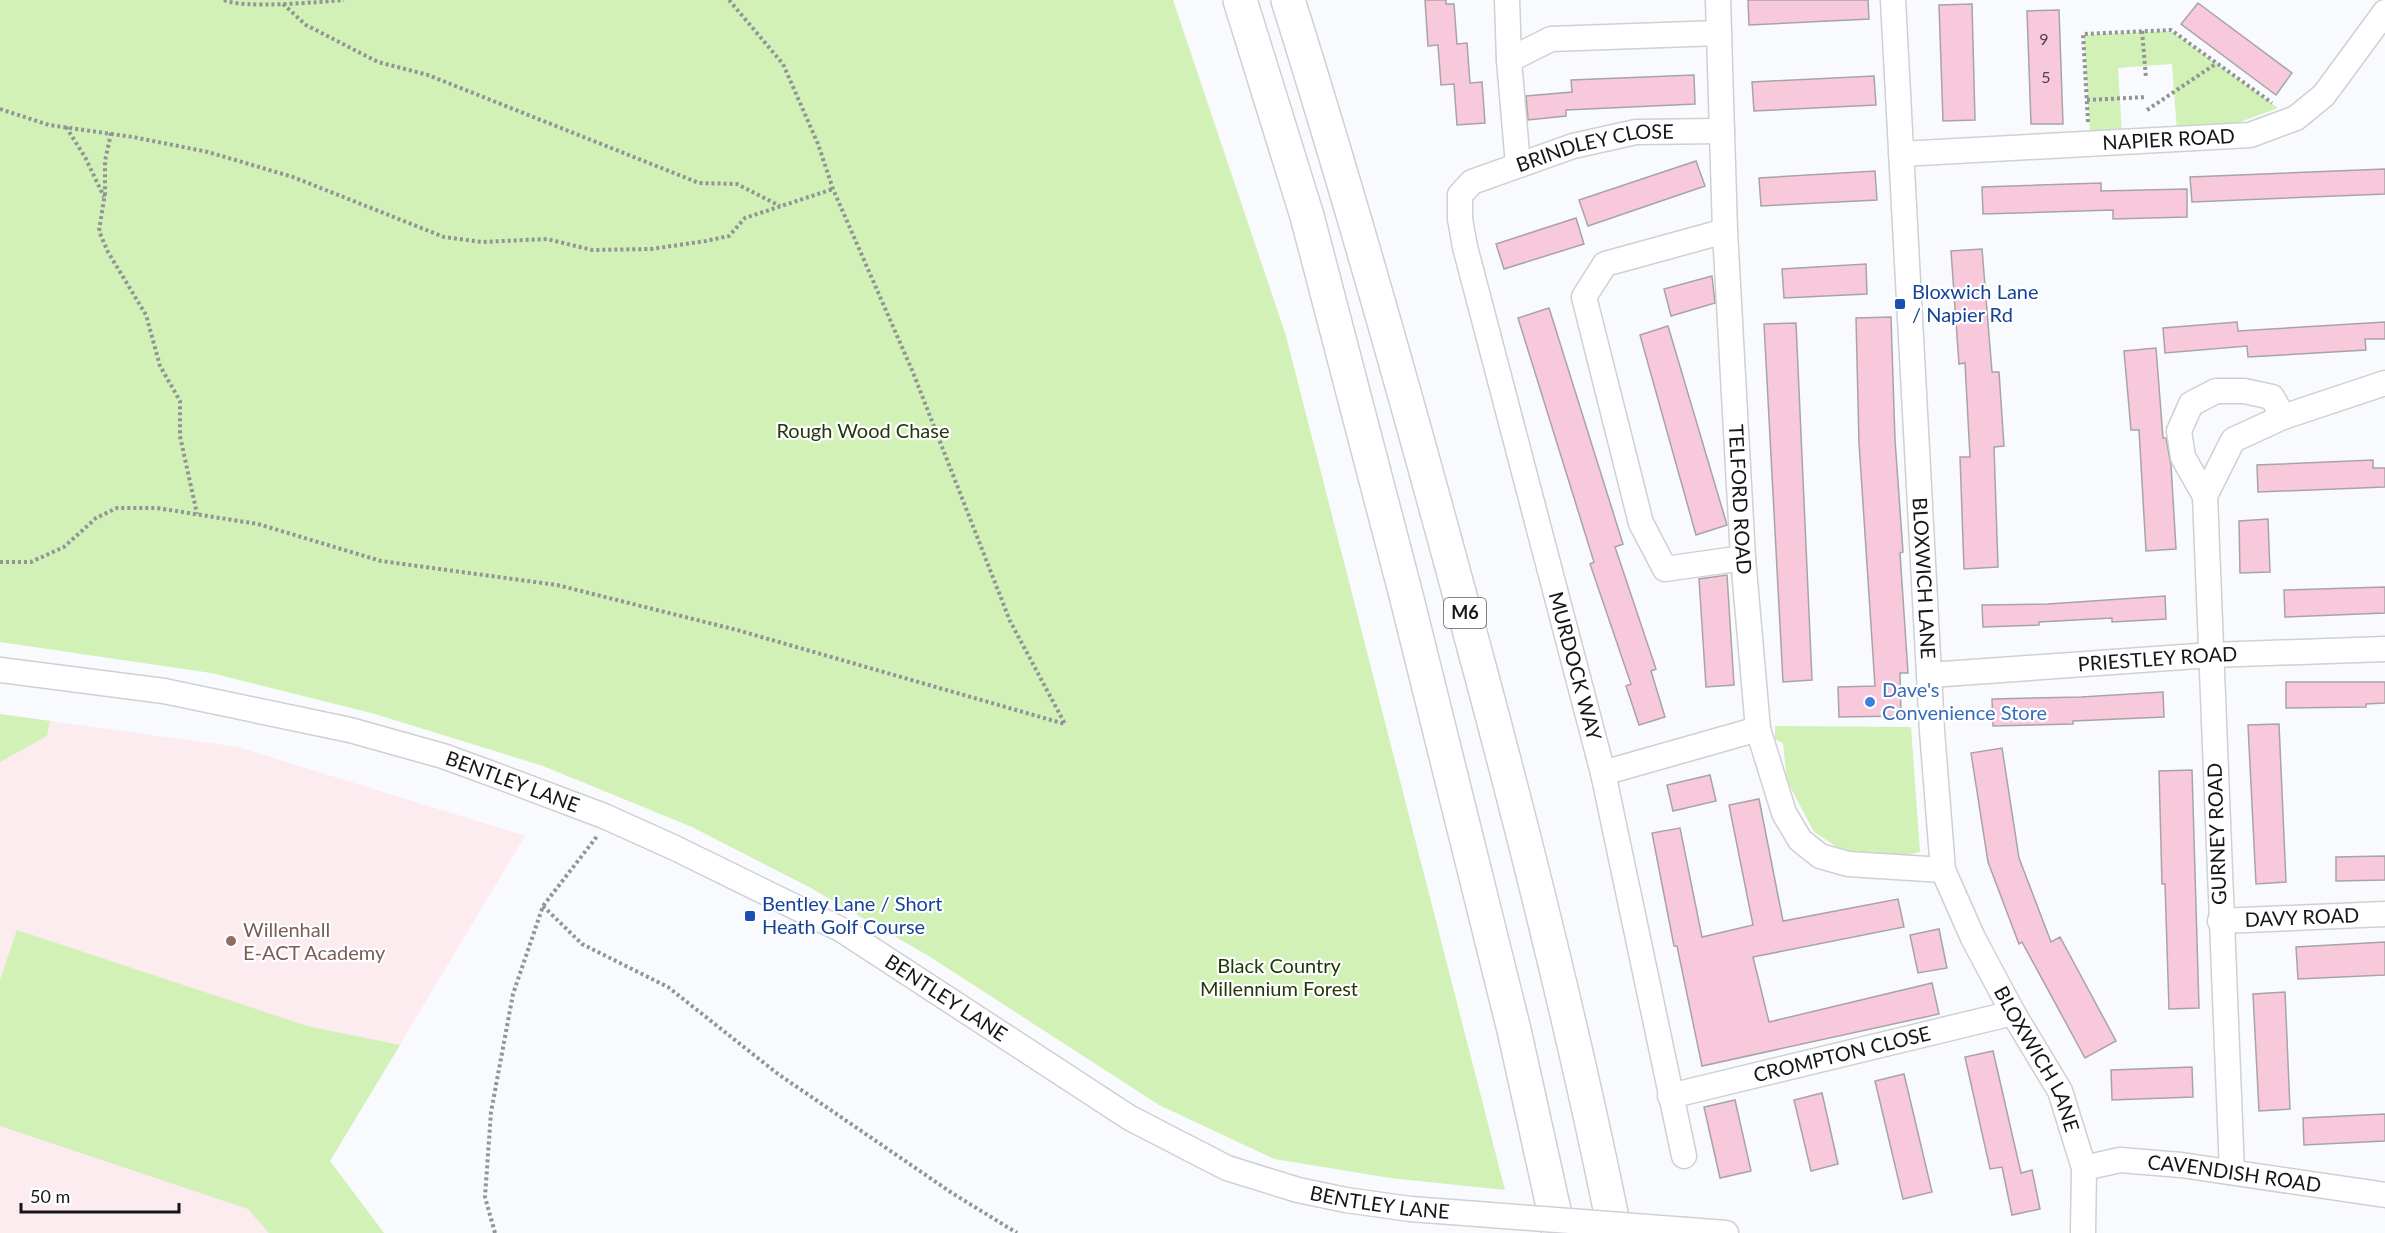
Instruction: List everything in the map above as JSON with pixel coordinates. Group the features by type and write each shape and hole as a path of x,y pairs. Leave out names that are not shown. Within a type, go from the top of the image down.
{"highway":[{"name":"M6","path":"1240,0 1307,216 1397,561 1514,1030 1559,1233"},
{"name":"M6","path":"1288,0 1333,144 1429,481 1516,802 1601,1164 1615,1233"}],"street":[{"path":"1507,0 1509,60 1518,165"},
{"name":"TELFORD ROAD","path":"1718,0 1725,231 1743,558 1758,729 1784,813 1800,840 1820,856 1848,864 1943,870"},
{"name":"BLOXWICH LANE","path":"1893,0 1943,870 1973,938 2013,1013 2060,1091 2084,1168 2083,1233"},
{"name":"NAPIER ROAD","path":"1901,154 2250,135 2294,119 2324,95 2385,12"},
{"path":"1509,60 1551,39 1719,33"},
{"name":"BRINDLEY CLOSE","path":"1472,182 1573,146 1636,132 1722,131"},
{"name":"MURDOCK WAY","path":"1472,182 1460,195 1460,219 1465,247 1603,773 1684,1156"},
{"path":"1725,231 1605,264 1584,297 1641,523 1665,569 1743,558"},
{"name":"GURNEY ROAD","path":"2205,496 2233,440 2283,417 2385,383"},
{"name":"GURNEY ROAD","path":"2232,1172 2220,921 2205,496 2183,457 2179,431 2191,404 2216,391 2244,391 2272,398 2283,417"},
{"name":"PRIESTLEY ROAD","path":"1930,675 2211,655 2385,650"},
{"name":"BENTLEY LANE","path":"0,670 164,691 350,730 443,756 610,819 675,848 842,930 1130,1118 1219,1164 1298,1190 1346,1200 1410,1209 1726,1233"},
{"path":"1603,773 1758,729"},
{"name":"DAVY ROAD","path":"2220,921 2385,914"},
{"name":"CROMPTON CLOSE","path":"1670,1096 2013,1013"},
{"name":"CAVENDISH ROAD","path":"2084,1168 2120,1160 2232,1172 2385,1196"}],"path":[{"path":"224,0 229,3 283,4 344,0"},
{"path":"0,562 31,562 64,547 96,518 117,508 157,508 258,524 381,561 568,588 737,630 1065,724 1010,621 912,370 833,189 818,144 783,64 729,0"},
{"path":"283,4 306,25 378,62 428,75 699,183 737,184 780,206"},
{"path":"2089,144 2083,34 2172,30 2294,119"},
{"path":"2142,31 2146,78"},
{"path":"2147,110 2217,63"},
{"path":"2086,100 2147,97"},
{"path":"0,109 49,125 111,133 208,152 293,177 444,237 483,242 548,239 591,249 651,249 706,241 729,236 745,218 833,189"},
{"path":"65,127 85,157 104,197"},
{"path":"111,133 105,161 104,197 99,231 108,252 146,315 160,366 180,401 180,436 196,514"},
{"path":"495,1233 485,1197 491,1112 513,994 543,906 610,819"},
{"path":"543,906 582,944 668,987 778,1074 952,1193 1017,1233"}],"shaded area":[{"name":"Willenhall E-ACT Academy","path":"0,714 238,747 525,836 330,1161 368,1233 0,1233"}],"green space":[{"name":"Rough Wood Chase","path":"0,0 1173,0 1286,336 1505,1190 1390,1178 1274,1159 1159,1105 927,955 809,887 692,827 543,766 375,714 211,673 0,642"},
{"path":"2171,31 2278,108 2240,122 2177,131 2172,64 2118,68 2122,134 2090,135 2084,35"},
{"path":"0,714 50,721 47,736 0,762"},
{"path":"1775,726 1911,727 1920,852 1892,859 1843,851 1814,832 1787,781 1783,743 1775,739"},
{"path":"17,930 307,1026 400,1045 330,1161 384,1233 269,1233 248,1209 0,1126 0,980"}],"building":[{"path":"1425,0 1446,0 1446,4 1454,4 1457,44 1467,43 1470,83 1482,82 1485,123 1457,125 1454,84 1441,85 1438,45 1428,46"},
{"path":"1748,0 1868,0 1869,19 1749,25"},
{"path":"2198,3 2292,73 2276,95 2181,24"},
{"path":"1972,4 1975,120 1943,121 1939,5"},
{"path":"2059,10 2063,124 2031,124 2027,11"},
{"path":"1694,75 1695,104 1566,110 1566,116 1528,120 1526,96 1572,92 1571,80"},
{"path":"1874,76 1876,105 1754,111 1752,82"},
{"path":"1696,161 1705,186 1588,226 1579,200"},
{"path":"2385,169 2385,194 2192,202 2190,177"},
{"path":"1875,171 1877,200 1761,206 1759,178"},
{"path":"2101,183 2101,191 2187,189 2187,217 2113,219 2113,210 1983,214 1982,187"},
{"path":"1576,218 1584,244 1504,269 1496,244"},
{"path":"1982,249 1992,372 1999,372 2004,446 1994,447 1998,567 1964,569 1960,457 1970,457 1965,363 1959,364 1951,251"},
{"path":"1866,264 1867,294 1784,298 1782,269"},
{"path":"1712,276 1715,303 1671,316 1664,289"},
{"path":"1549,308 1623,544 1615,547 1656,669 1651,671 1665,717 1639,725 1626,686 1631,684 1590,564 1594,562 1518,318"},
{"path":"1891,317 1895,440 1903,552 1900,553 1908,673 1900,673 1901,716 1839,717 1838,687 1875,686 1859,443 1856,318"},
{"path":"2237,322 2238,331 2385,322 2385,339 2365,339 2366,350 2248,357 2247,346 2165,353 2163,328"},
{"path":"1796,323 1812,680 1783,682 1764,324"},
{"path":"1668,326 1727,525 1696,535 1640,335"},
{"path":"2156,348 2163,438 2166,438 2171,465 2176,549 2146,551 2139,430 2131,430 2124,351"},
{"path":"2373,460 2373,468 2385,468 2385,487 2258,492 2257,465"},
{"path":"2268,519 2270,572 2240,573 2239,521"},
{"path":"1727,575 1734,685 1706,687 1699,579"},
{"path":"2385,587 2385,613 2285,617 2284,590"},
{"path":"2165,596 2166,619 2112,622 2112,618 2039,622 2039,625 1983,627 1982,605 2048,604"},
{"path":"2286,682 2385,682 2385,703 2366,704 2366,707 2286,708"},
{"path":"2163,692 2164,717 2073,721 2073,724 1993,726 1992,699"},
{"path":"2279,724 2286,882 2256,884 2248,725"},
{"path":"2002,748 2019,858 2051,942 2060,937 2116,1041 2085,1058 2022,942 2019,944 1988,862 1971,753"},
{"path":"2192,770 2199,1008 2169,1009 2159,771"},
{"path":"1710,775 1716,801 1673,811 1667,785"},
{"path":"1759,799 1783,921 1898,899 1904,927 1753,957 1769,1022 1932,983 1939,1014 1702,1066 1677,946 1674,946 1652,833 1680,828 1702,937 1753,925 1729,805"},
{"path":"2385,856 2385,880 2336,881 2336,857"},
{"path":"1939,929 1947,968 1918,973 1910,935"},
{"path":"2385,942 2385,975 2298,979 2296,947"},
{"path":"2285,992 2290,1109 2259,1111 2253,994"},
{"path":"1993,1051 2021,1173 2032,1170 2040,1209 2012,1215 2002,1167 1990,1169 1965,1057"},
{"path":"2192,1067 2193,1097 2112,1100 2111,1070"},
{"path":"1904,1074 1932,1192 1903,1199 1875,1081"},
{"path":"1822,1093 1838,1164 1811,1171 1794,1100"},
{"path":"1735,1100 1751,1171 1720,1178 1704,1107"},
{"path":"2385,1114 2385,1141 2304,1145 2303,1118"}],"place":[{"name":"Bloxwich Lane / Napier Rd","path":"1900,304"},
{"name":"Dave's Convenience Store","path":"1870,702"},
{"name":"Bentley Lane / Short Heath Golf Course","path":"750,916"},
{"name":"Willenhall E-ACT Academy","path":"231,941"}],"park label":[{"name":"Black Country Millennium Forest","path":"1279,978"}]}
